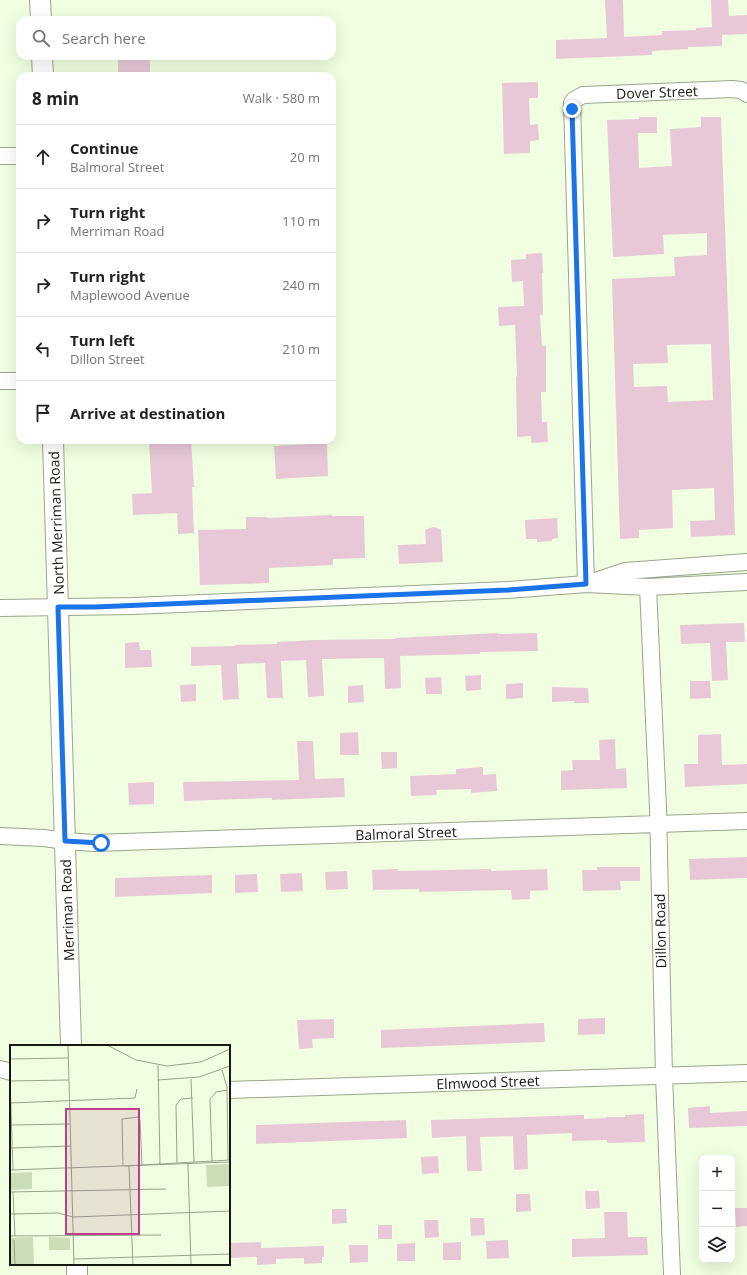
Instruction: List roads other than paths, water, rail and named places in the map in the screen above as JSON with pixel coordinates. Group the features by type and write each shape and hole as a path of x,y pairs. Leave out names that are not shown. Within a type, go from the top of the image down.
{"main road":[{"path":"40,0 41,16"},
{"path":"42,60 43,72"},
{"name":"North Merriman Road","path":"53,444 58,607"},
{"name":"Merriman Road","path":"58,607 71,1045"}],"street":[{"name":"Dover Street","path":"586,584 572,103 574,100 583,95 732,88 744,92"},
{"path":"0,156 16,156"},
{"path":"0,381 16,380"},
{"path":"586,584 625,571 747,562"},
{"path":"0,608 95,607 500,590 586,584 648,587 747,582"},
{"name":"Dillon Road","path":"648,587 658,824 664,1076 672,1275"},
{"name":"Balmoral Street","path":"0,836 44,838 94,843 747,821"},
{"path":"0,1069 10,1072"},
{"name":"Elmwood Street","path":"230,1090 747,1073"}]}
